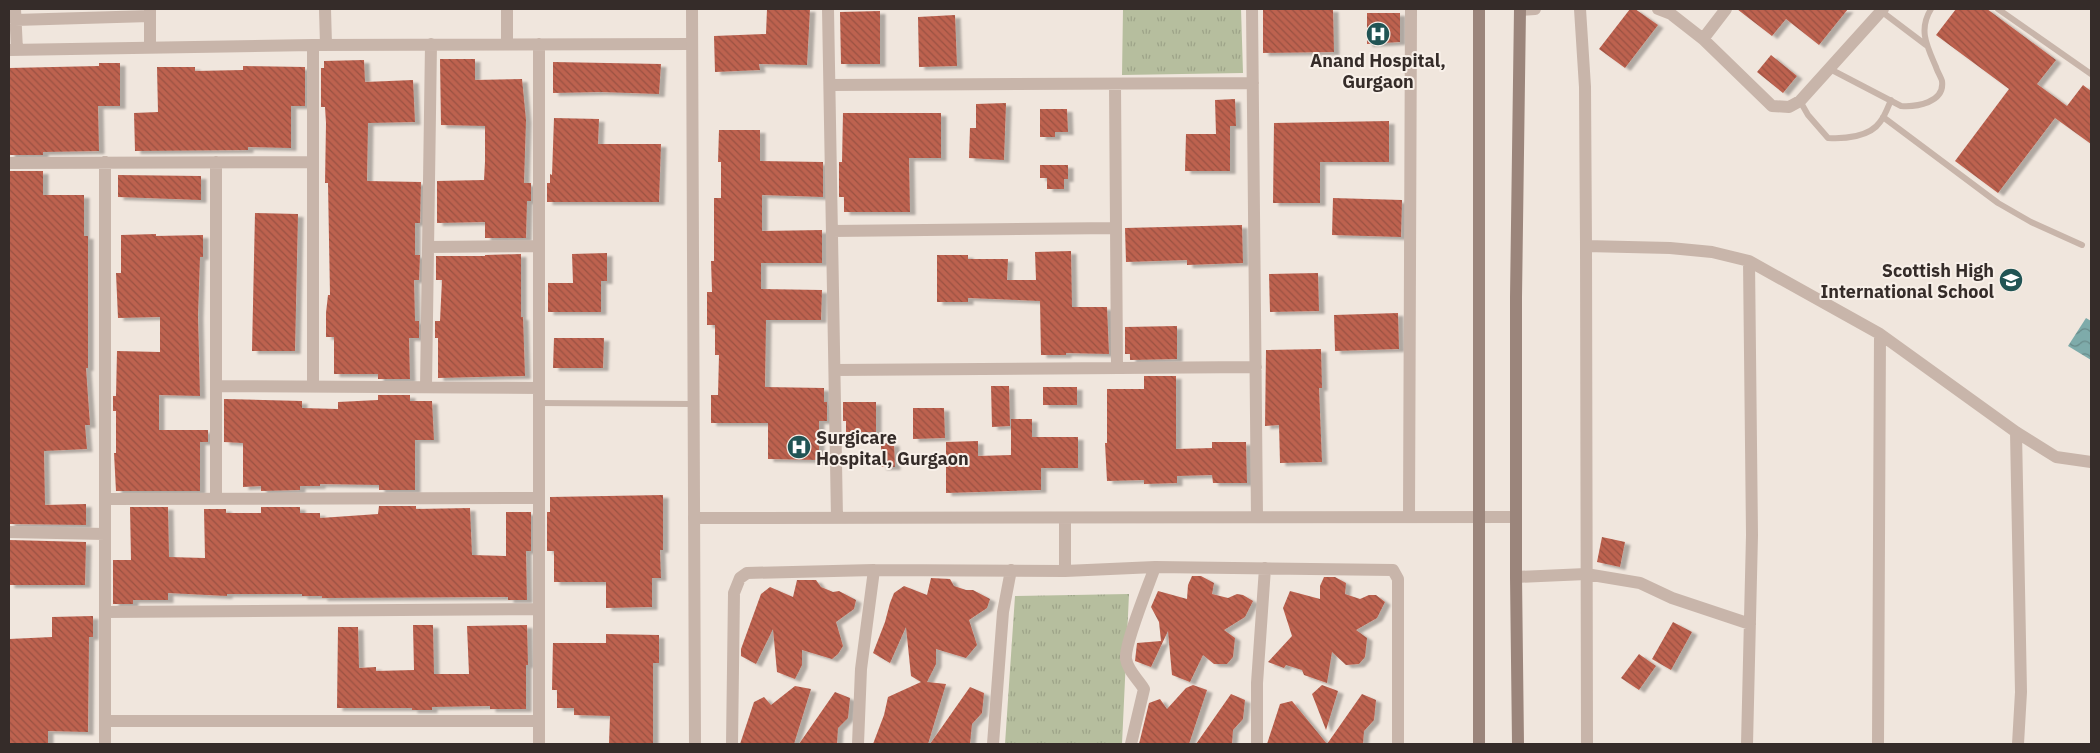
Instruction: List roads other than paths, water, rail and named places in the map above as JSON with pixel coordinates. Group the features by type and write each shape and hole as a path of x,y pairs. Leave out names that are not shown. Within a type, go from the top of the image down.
{"main road":[{"path":"1479,9 1479,744"},
{"path":"1518,744 1516,297 1520,9"}],"street":[{"path":"313,387 313,162 320,45 325,9"},
{"path":"507,9 507,44"},
{"path":"692,9 695,744"},
{"path":"828,9 837,518"},
{"path":"1252,9 1257,517"},
{"path":"1409,517 1411,9"},
{"path":"1520,9 1535,9"},
{"path":"1580,9 1585,87 1587,744"},
{"path":"1658,9 1673,11 1772,106 1789,107 1800,101 1882,10"},
{"path":"1703,39 1726,9"},
{"path":"150,48 150,12 15,14 13,50 431,44 692,44"},
{"path":"426,387 431,44"},
{"path":"539,44 539,744"},
{"path":"830,85 1253,83"},
{"path":"1115,84 1117,368"},
{"path":"105,162 105,744"},
{"path":"216,162 216,499"},
{"path":"9,163 313,162"},
{"path":"832,231 1116,228"},
{"path":"428,247 539,246"},
{"path":"1586,246 1670,248 1712,252 1748,261 1880,334 2016,432 2056,456 2091,462"},
{"path":"1747,744 1752,535 1748,261"},
{"path":"1878,744 1880,334"},
{"path":"834,370 1256,367"},
{"path":"216,386 539,388"},
{"path":"2016,432 2021,692 2018,744"},
{"path":"105,499 539,498"},
{"path":"694,518 1516,517"},
{"path":"1065,518 1065,571"},
{"path":"9,532 105,534"},
{"path":"1131,744 1144,689 1130,670 1126,658 1133,628 1154,567"},
{"path":"732,744 734,593 740,578 747,573 874,570 1065,571 1154,567 1395,571 1398,579 1398,744"},
{"path":"1257,744 1258,682 1265,568"},
{"path":"858,744 861,669 874,570"},
{"path":"993,744 1003,612 1011,570"},
{"path":"1516,577 1586,574 1640,583 1672,598 1750,624"},
{"path":"105,612 539,609"},
{"path":"105,722 539,721"}],"lane":[{"path":"1830,69 1901,106 1912,107 1931,102 1940,92 1942,82 1926,45 1924,20 1931,9"},
{"path":"1998,9 2091,74"},
{"path":"1882,10 1926,45"},
{"path":"1800,101 1808,115 1828,138 1848,139 1880,124 1891,100"},
{"path":"1883,117 1998,203 2031,222 2082,245"},
{"path":"539,402 693,404"}],"water":[{"path":"2086,318 2091,321 2091,360 2068,346"}],"place":[{"name":"Anand Hospital, Gurgaon","path":"1378,34"},
{"name":"Scottish High International School","path":"2011,280"},
{"name":"Surgicare Hospital, Gurgaon","path":"799,447"}]}
